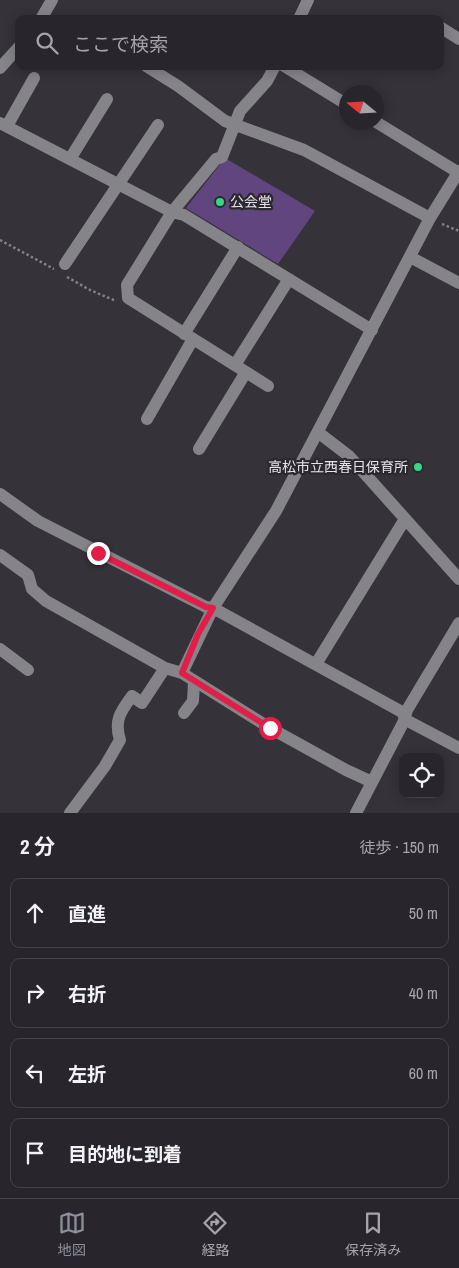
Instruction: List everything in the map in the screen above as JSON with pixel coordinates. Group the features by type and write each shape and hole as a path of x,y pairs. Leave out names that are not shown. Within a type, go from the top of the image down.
{"street":[{"path":"301,15 308,0"},
{"path":"444,30 459,39"},
{"path":"0,68 15,51"},
{"path":"152,70 178,86 213,114 304,150 430,218"},
{"path":"268,386 128,298 127,284 172,212 216,159 222,157 240,110 267,82 273,70"},
{"path":"291,70 339,100"},
{"path":"34,78 3,124 172,212 184,215 372,330"},
{"path":"70,159 107,99"},
{"path":"65,264 158,126"},
{"path":"182,673 198,634 276,511 319,433 430,218 459,172 384,127"},
{"path":"147,419 188,337 238,247"},
{"path":"410,257 459,283"},
{"path":"234,365 289,279"},
{"path":"199,448 246,372"},
{"path":"319,433 349,456 458,577"},
{"path":"1,497 38,521 206,607 213,608 316,664 402,712 406,720 459,748"},
{"path":"316,664 405,519"},
{"path":"0,554 28,575 32,589 46,601 165,668 182,673 194,682 346,770 372,782"},
{"path":"356,813 405,716 459,623"},
{"path":"0,649 28,670"},
{"path":"70,813 105,766 120,740 116,727 124,707 132,696 142,703 165,668"},
{"path":"184,713 193,701 194,682"}],"path":[{"path":"430,218 459,231"}],"shaded area":[{"path":"225,158 315,211 278,264 186,208"}],"place":[{"name":"公会堂","path":"220,202"},
{"name":"高松市立西春日保育所","path":"418,467"}],"route":[{"path":"98,553 206,607 213,608 198,634 182,673 198,685 236,705 270,728"}]}
